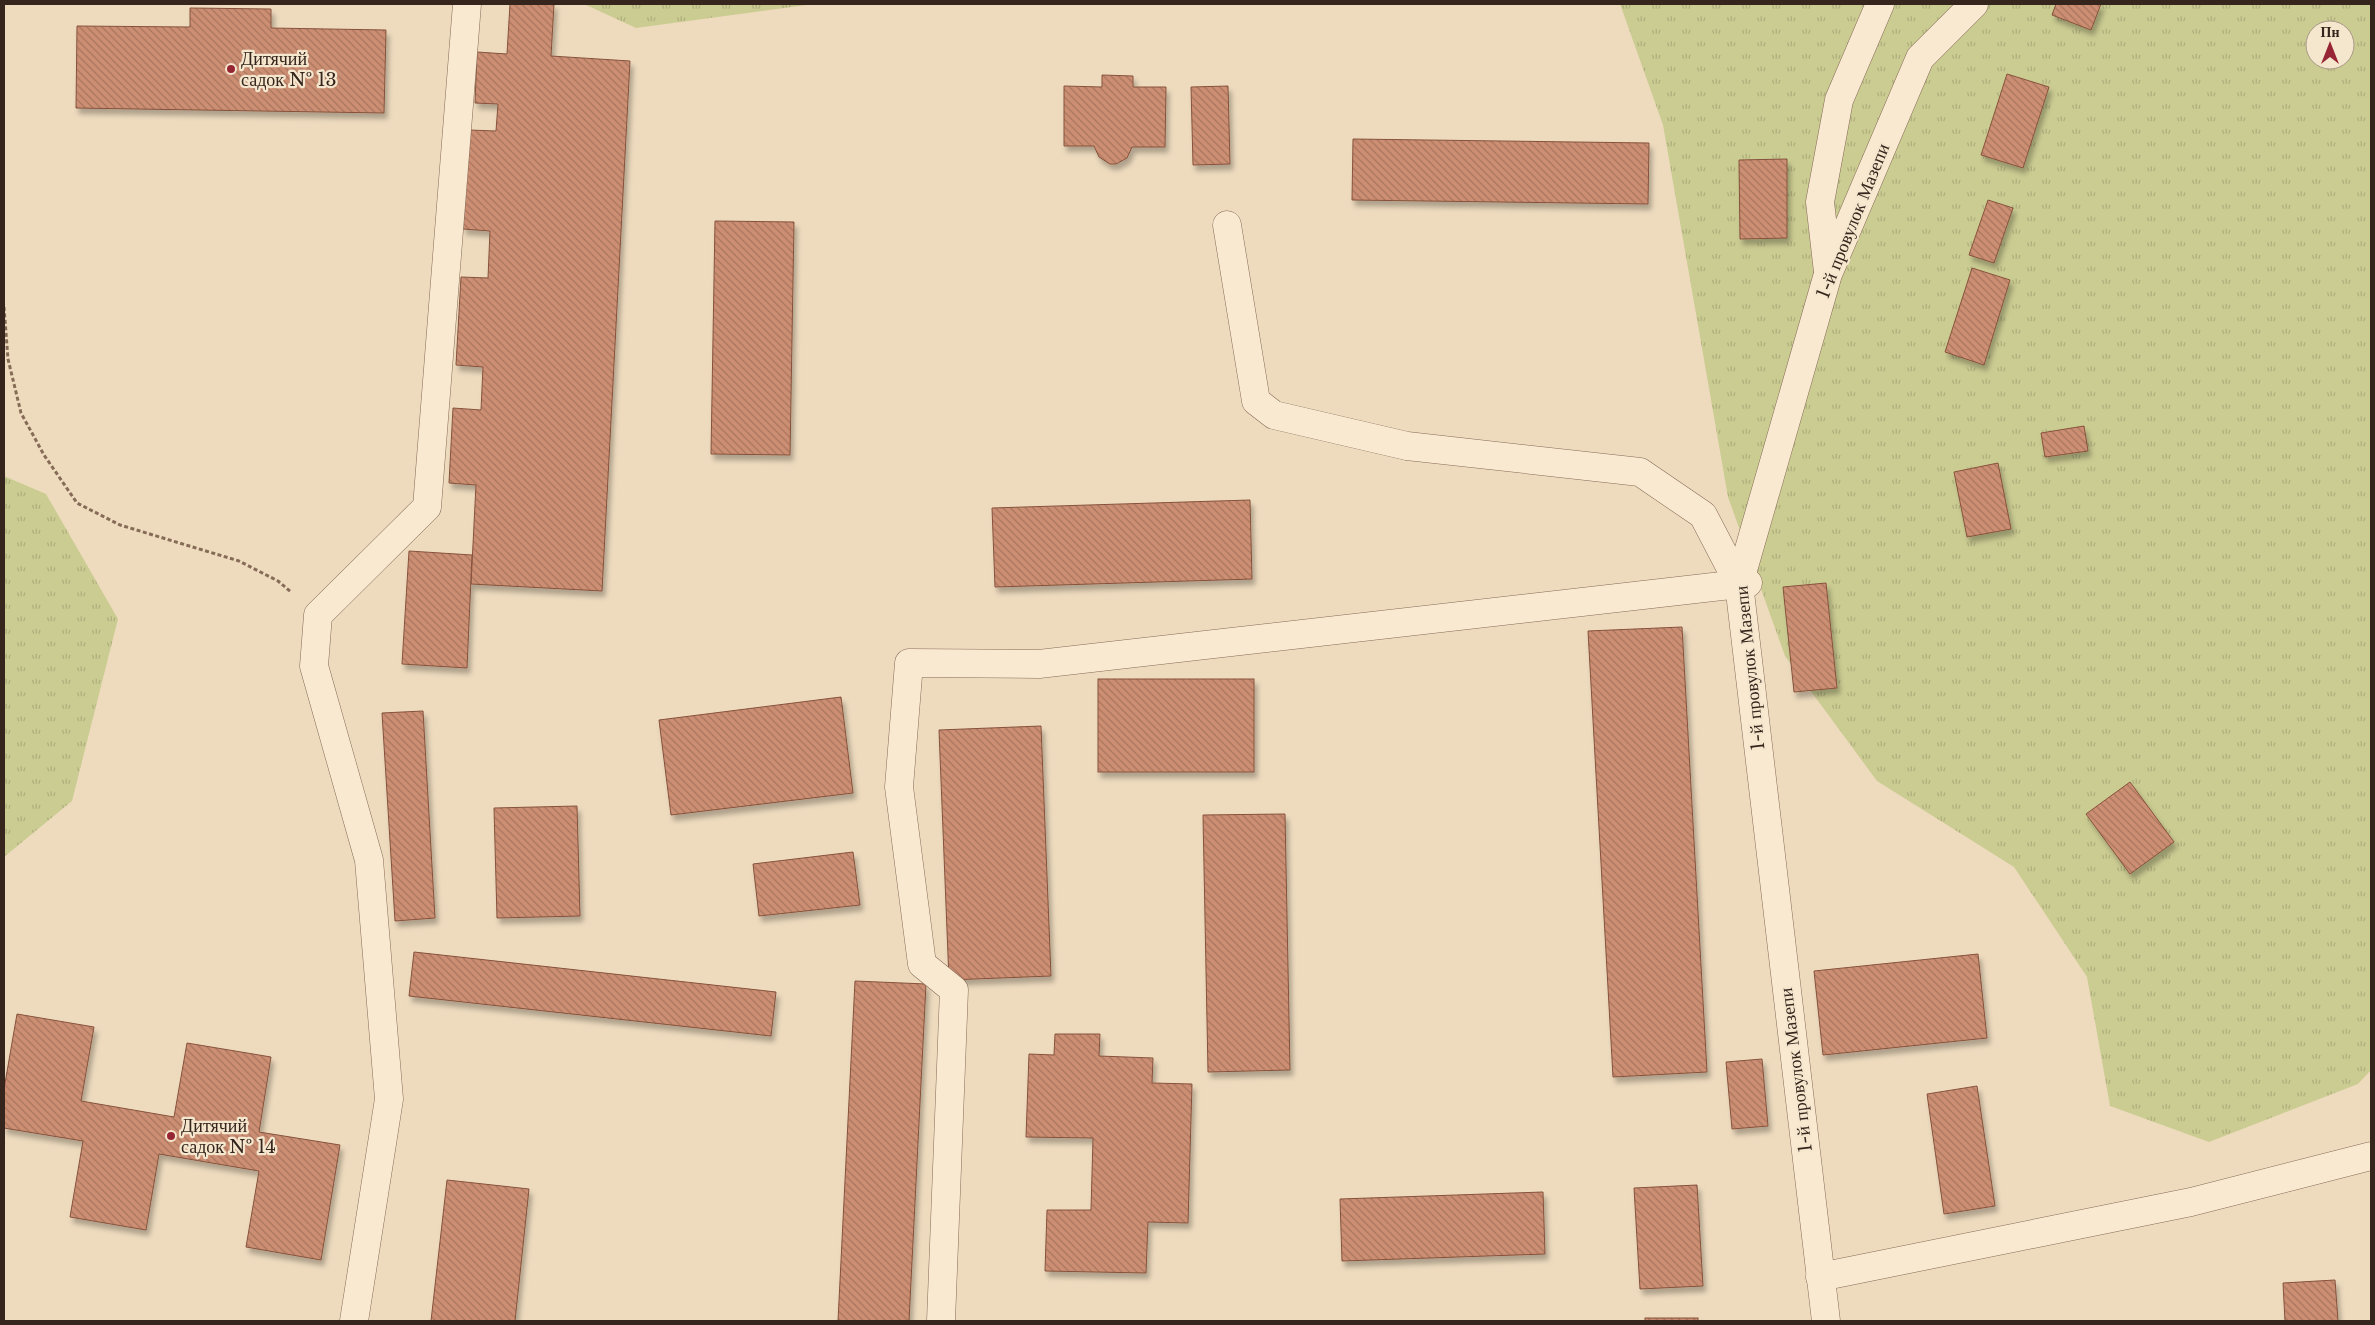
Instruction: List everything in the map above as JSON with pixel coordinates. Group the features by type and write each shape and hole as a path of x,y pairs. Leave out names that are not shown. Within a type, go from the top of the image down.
{"street":[{"path":"354,1321 389,1099 369,860 314,666 318,615 427,507 466,4"},
{"path":"1828,274 1820,202 1839,100 1880,4"},
{"name":"1-й провулок Мазепи","path":"1826,1321 1744,583 1828,274 1920,58 1974,4"},
{"path":"941,1321 954,990 922,964 899,788 909,663 1039,664 1744,583 1703,515 1640,472 1407,446 1274,415 1256,401 1227,225"},
{"path":"1820,1277 2191,1202 2371,1156"}],"path":[{"path":"4,308 8,359 21,413 44,455 78,502 120,525 239,561 278,581 318,615"}],"green space":[{"path":"584,4 814,4 636,28"},
{"path":"1620,4 2371,4 2371,1070 2358,1084 2209,1142 2110,1106 2087,977 2014,867 1877,781 1785,656 1728,497 1663,125"},
{"path":"4,476 46,494 118,619 72,801 4,857"}],"building":[{"path":"510,4 554,4 551,56 630,61 602,591 471,584 476,485 449,483 453,408 481,410 483,367 456,365 461,277 488,278 490,231 463,229 469,130 496,131 498,104 475,103 477,52 507,54"},
{"path":"2056,4 2101,4 2091,30 2052,15"},
{"name":"Дитячий садок № 13","path":"190,8 271,9 271,28 386,30 384,113 76,108 77,26 190,27"},
{"path":"2007,74 2049,87 2023,168 1981,155"},
{"path":"1102,75 1133,76 1133,87 1166,87 1165,147 1132,147 1127,158 1116,164 1110,164 1099,157 1094,146 1064,146 1064,86 1102,87"},
{"path":"1228,86 1230,164 1193,165 1191,87"},
{"path":"1353,139 1649,143 1648,204 1352,200"},
{"path":"1787,159 1787,238 1740,239 1739,160"},
{"path":"1988,200 2013,208 1994,263 1969,255"},
{"path":"715,221 794,222 790,455 711,454"},
{"path":"1972,268 2010,280 1984,365 1945,352"},
{"path":"2084,426 2088,451 2045,457 2041,433"},
{"path":"1998,463 2011,529 1967,537 1954,472"},
{"path":"1250,500 1252,579 995,587 992,508"},
{"path":"409,551 472,555 467,668 402,664"},
{"path":"1826,583 1837,688 1794,692 1783,587"},
{"path":"1682,627 1707,1072 1613,1077 1588,631"},
{"path":"1098,679 1254,679 1254,772 1098,772"},
{"path":"841,697 853,793 671,815 659,720"},
{"path":"423,711 435,918 395,921 382,713"},
{"path":"1041,726 1051,976 949,980 939,730"},
{"path":"2130,782 2174,842 2130,874 2086,814"},
{"path":"577,806 580,916 497,918 494,808"},
{"path":"1285,814 1290,1070 1208,1072 1203,815"},
{"path":"853,852 860,905 759,916 753,864"},
{"path":"414,952 776,992 771,1036 409,996"},
{"path":"1978,954 1987,1038 1823,1055 1814,971"},
{"path":"855,981 926,984 909,1321 838,1321"},
{"name":"Дитячий садок № 14","path":"17,1014 94,1027 81,1101 174,1117 187,1043 271,1057 259,1132 340,1145 321,1260 246,1247 259,1171 159,1154 146,1230 70,1217 83,1141 4,1128 4,1089"},
{"path":"1055,1034 1100,1034 1099,1056 1153,1058 1152,1083 1192,1084 1188,1223 1148,1222 1146,1273 1045,1271 1047,1210 1091,1210 1093,1138 1026,1137 1029,1054 1054,1055"},
{"path":"1762,1059 1768,1126 1732,1129 1726,1062"},
{"path":"1977,1086 1995,1206 1944,1214 1927,1094"},
{"path":"447,1180 529,1189 515,1321 431,1321"},
{"path":"1697,1185 1703,1286 1640,1289 1634,1188"},
{"path":"1543,1192 1545,1254 1342,1261 1340,1199"},
{"path":"2335,1280 2338,1321 2285,1321 2283,1283"},
{"path":"1645,1318 1698,1318 1698,1321 1645,1321"}],"place":[{"name":"Дитячий садок № 13","path":"231,69"},
{"name":"Дитячий садок № 14","path":"171,1136"}]}
